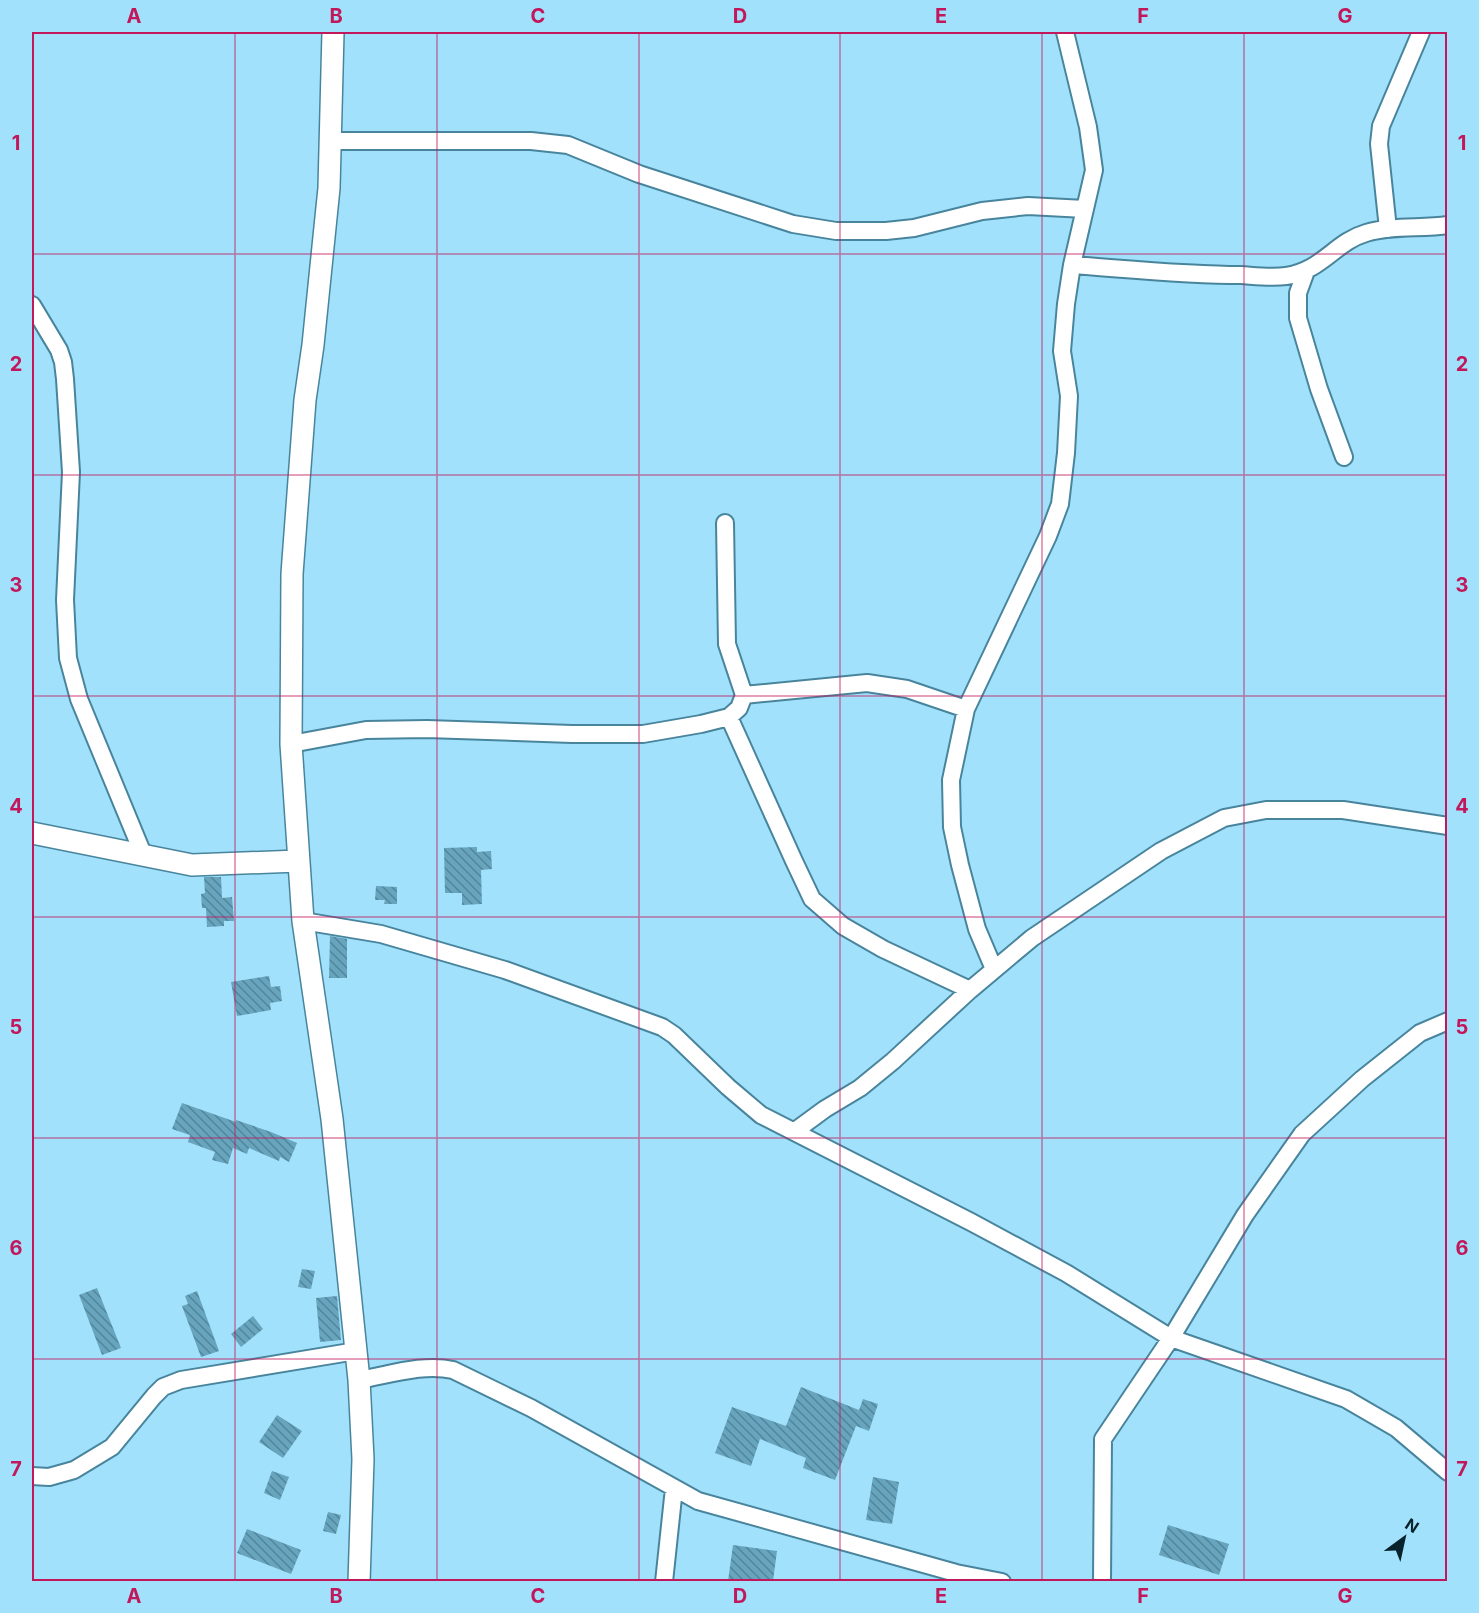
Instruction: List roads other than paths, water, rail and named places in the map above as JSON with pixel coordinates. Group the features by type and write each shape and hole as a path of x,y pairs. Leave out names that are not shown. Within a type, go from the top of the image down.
{"street":[{"path":"333,32 329,188 313,345 304,400 294,536 291,744 303,921 333,1119 359,1380 363,1459 359,1581"},
{"path":"994,969 970,908 952,827 951,780 966,709 1048,536 1060,504 1069,396 1062,351 1072,265 1094,170 1065,32"},
{"path":"1388,229 1379,144 1381,126 1421,32"},
{"path":"331,141 531,141 568,146 639,174 793,224 836,231 896,230 982,212 1028,206 1085,209"},
{"path":"1072,265 1212,275 1285,276 1306,271 1343,245 1365,233 1448,225"},
{"path":"1306,271 1298,293 1299,318 1319,389 1344,457"},
{"path":"32,305 59,350 63,362 71,472 65,600 68,658 79,699 142,854"},
{"path":"291,744 366,730 428,729 537,734 643,734 729,717 739,708 744,695 728,644 725,523"},
{"path":"744,695 867,683 907,689 966,709"},
{"path":"729,717 812,898 843,926 882,949 970,990"},
{"path":"795,1131 860,1088 894,1061 970,990 1032,938 1161,851 1224,818 1266,810 1343,810 1448,826"},
{"path":"32,833 192,865 298,861"},
{"path":"303,921 381,934 505,970 662,1027 674,1035 728,1088 761,1114 1066,1273 1171,1338 1346,1399 1396,1428 1448,1472"},
{"path":"1102,1581 1103,1439 1171,1338 1245,1215 1302,1134 1362,1079 1420,1034 1448,1021"},
{"path":"32,1476 49,1478 74,1470 112,1447 163,1387 181,1380 356,1351"},
{"path":"359,1380 424,1368 441,1367 453,1370 531,1408 698,1501 956,1573 1002,1581"},
{"path":"664,1581 674,1488"}]}
